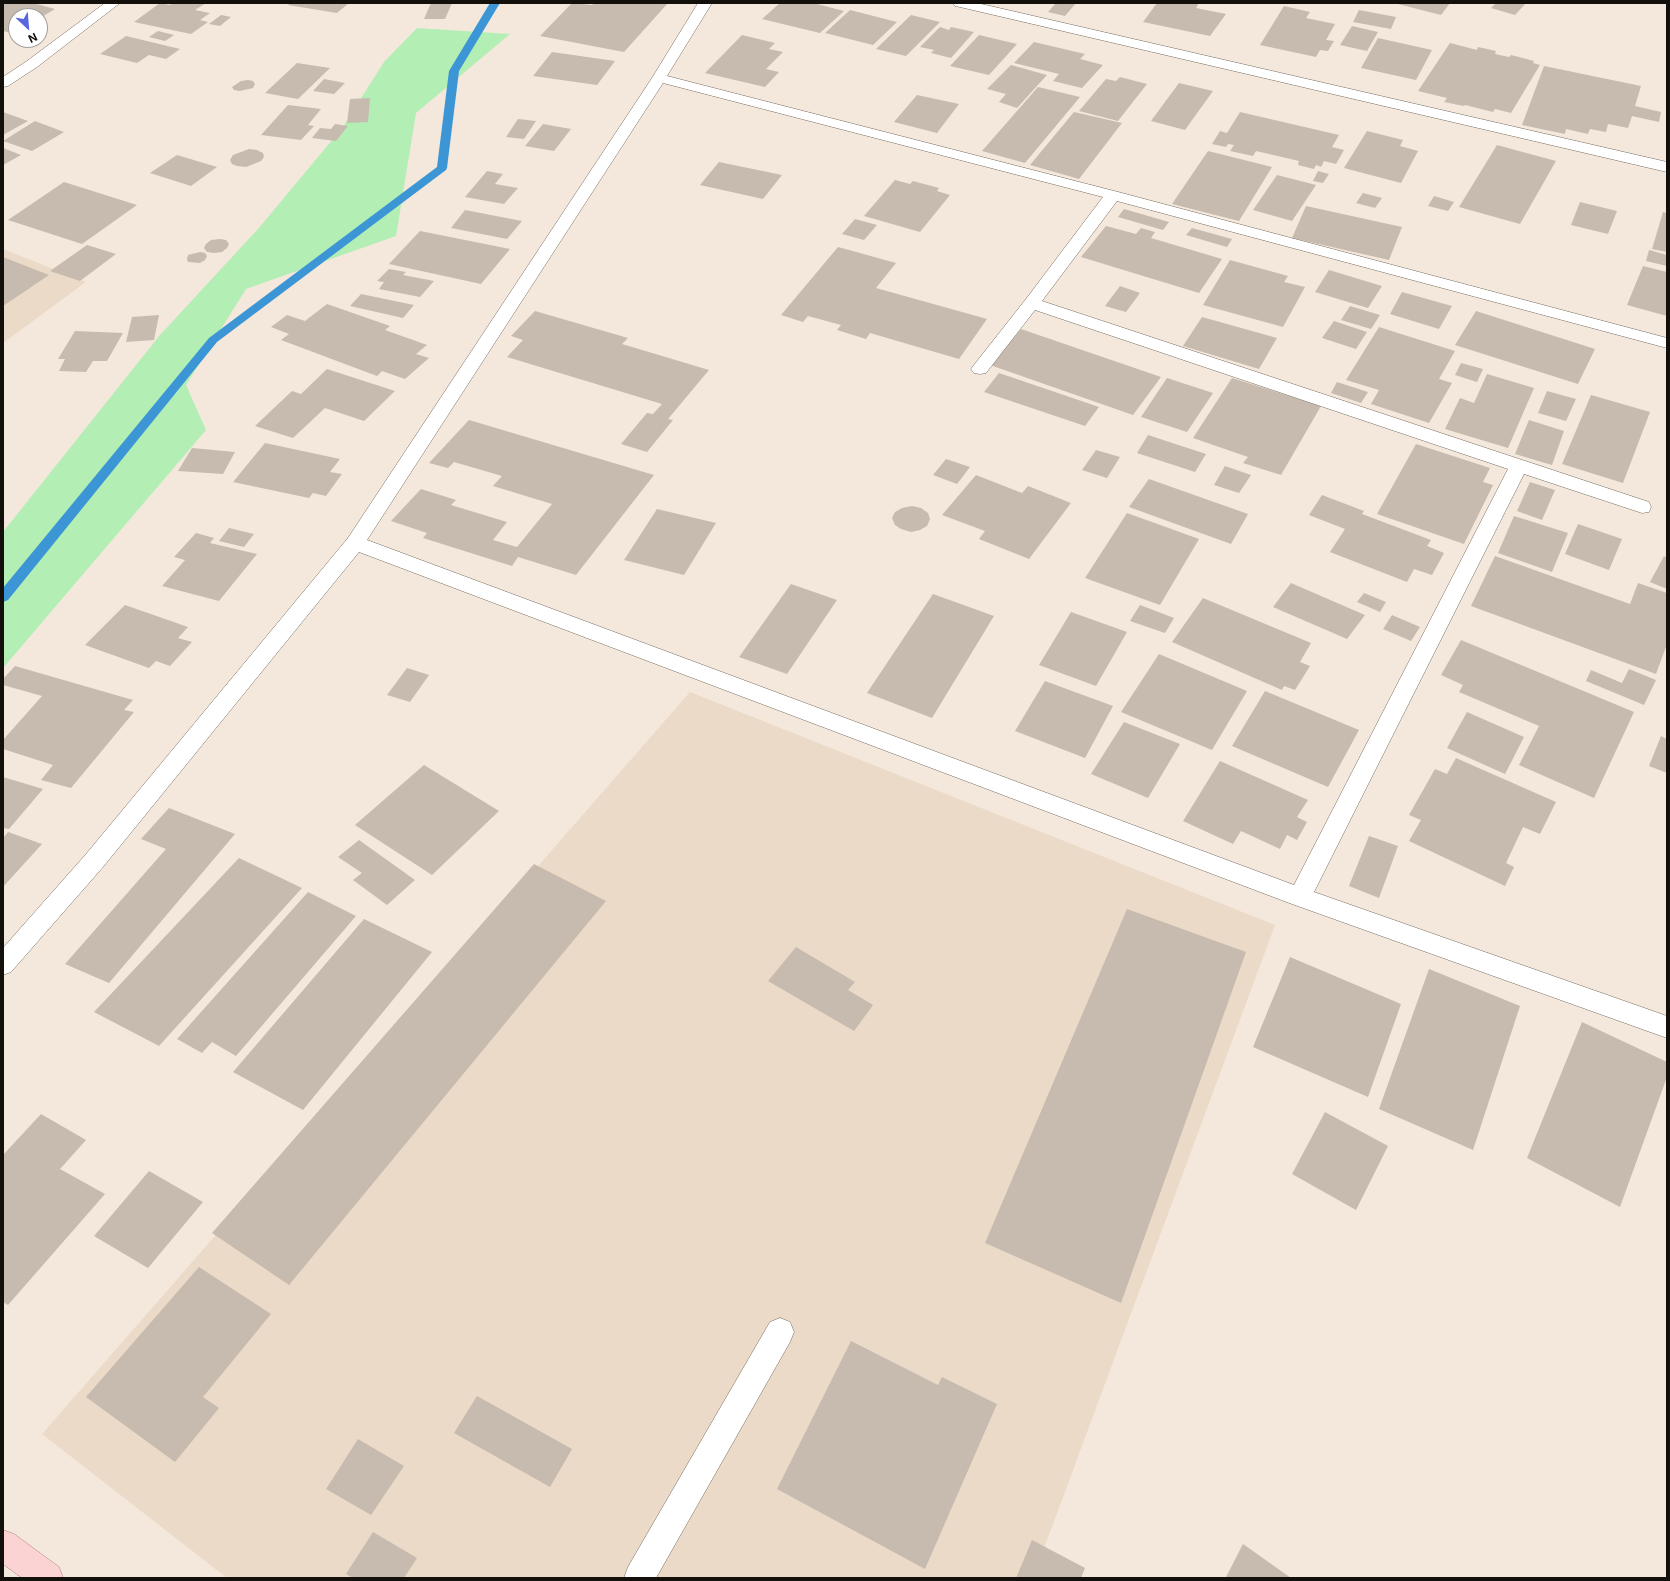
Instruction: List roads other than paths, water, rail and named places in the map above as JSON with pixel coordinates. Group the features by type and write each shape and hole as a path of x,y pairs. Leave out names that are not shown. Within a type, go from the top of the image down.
{"main road":[{"path":"3,1545 48,1578"}],"street":[{"path":"3,83 32,64 113,3"},
{"path":"3,965 95,860 355,543 659,78 705,3"},
{"path":"960,3 1667,167"},
{"path":"659,78 1428,278 1667,343"},
{"path":"980,369 1032,303 1112,195"},
{"path":"1032,303 1642,507"},
{"path":"1300,897 1519,466"},
{"path":"355,543 1300,897 1667,1028"},
{"path":"639,1578 780,1332"}],"waterway":[{"path":"3,597 213,340 442,168 454,71 495,3"}]}
